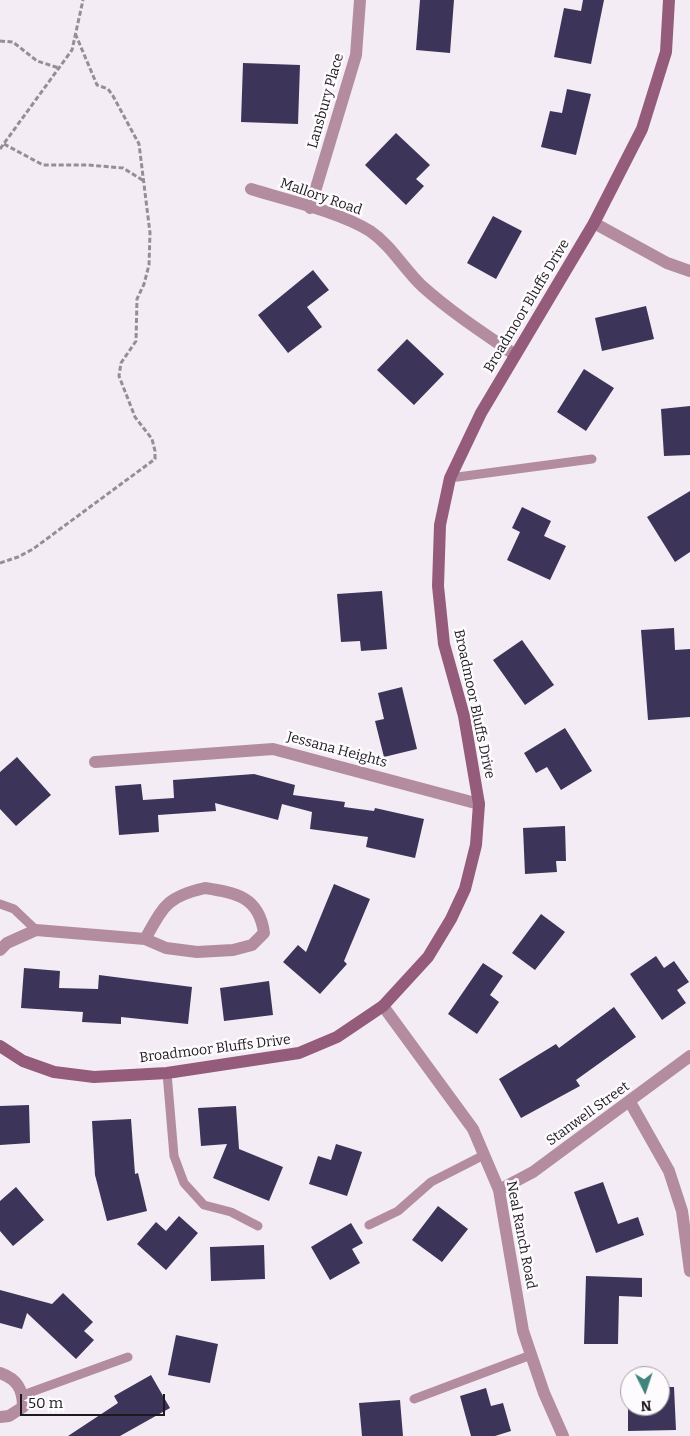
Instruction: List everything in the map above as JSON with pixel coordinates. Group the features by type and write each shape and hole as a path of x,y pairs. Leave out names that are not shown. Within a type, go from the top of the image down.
{"street":[{"name":"Lansbury Place","path":"310,208 356,55 360,0"},
{"name":"Broadmoor Bluffs Drive","path":"0,1046 23,1061 54,1072 94,1077 167,1072 299,1053 337,1037 383,1006 428,957 451,919 464,889 476,845 479,804 464,716 444,644 438,586 440,525 450,478 481,413 514,354 594,223 642,129 656,90 666,52 669,0"},
{"name":"Mallory Road","path":"251,189 310,208 368,230 389,245 420,284 444,304 514,354"},
{"path":"594,223 667,263 690,271"},
{"name":"Jessana Heights","path":"95,762 272,749 479,804"},
{"path":"0,950 8,943 36,930 145,938 166,948 197,952 233,950 252,945 264,933 262,918 253,903 229,892 205,888 185,893 166,904 145,938"},
{"name":"Neal Ranch Road","path":"383,1006 474,1129 500,1190 523,1330 562,1436"},
{"name":"Stanwell Street","path":"500,1190 533,1172 690,1056"},
{"path":"630,1102 669,1171 682,1211 690,1271"},
{"path":"0,1373 19,1384 23,1395 23,1407 10,1416 0,1417"}],"lane":[{"path":"450,478 592,459"},
{"path":"0,904 14,909 36,930"},
{"path":"167,1072 174,1156 184,1183 204,1205 231,1212 258,1226"},
{"path":"369,1225 398,1211 431,1182 484,1154"},
{"path":"414,1399 531,1355"},
{"path":"23,1395 128,1357"}],"path":[{"path":"0,149 72,50 83,0"},
{"path":"0,563 18,557 34,548 155,459 156,451 152,439 135,417 119,376 120,363 136,341 137,299 144,284 149,265 150,213 139,144 114,96 108,89 97,85 76,33"},
{"path":"0,41 13,42 36,62 59,68"},
{"path":"4,144 43,165 88,165 123,168 144,181"}],"building":[{"path":"420,0 454,0 450,53 416,50"},
{"path":"583,0 604,0 591,64 554,57 564,8 581,11"},
{"path":"243,63 300,65 298,124 241,122"},
{"path":"567,89 591,94 576,155 541,147 550,111 562,113"},
{"path":"396,133 430,165 416,179 424,186 406,205 365,165"},
{"path":"493,216 522,231 496,279 467,263"},
{"path":"313,270 329,290 307,307 322,327 288,353 258,315"},
{"path":"646,306 654,339 602,351 595,318"},
{"path":"407,339 444,374 414,405 377,370"},
{"path":"584,369 614,388 586,431 557,412"},
{"path":"690,406 690,455 664,456 661,409"},
{"path":"690,491 690,552 675,562 647,517"},
{"path":"522,507 551,521 544,536 566,546 550,580 507,560 520,532 512,528"},
{"path":"382,591 387,649 361,651 360,641 341,642 337,594"},
{"path":"674,628 675,650 690,649 690,717 648,720 641,630"},
{"path":"522,640 554,685 525,705 493,660"},
{"path":"402,687 417,749 384,757 375,721 384,719 378,693"},
{"path":"565,728 592,771 561,790 547,767 536,773 524,753"},
{"path":"17,757 51,795 16,826 0,809 0,772"},
{"path":"254,774 295,785 293,795 345,802 344,807 374,811 375,808 424,819 415,858 366,847 368,837 310,829 312,812 282,804 278,820 215,803 216,811 158,815 159,832 119,835 115,786 141,784 143,800 174,798 173,780"},
{"path":"565,826 566,861 556,861 557,872 525,874 523,828"},
{"path":"334,884 370,899 344,961 347,964 320,994 283,962 298,945 306,952"},
{"path":"541,914 565,932 535,970 512,953"},
{"path":"656,956 664,968 674,961 689,982 677,990 686,1003 662,1020 630,974"},
{"path":"483,963 503,976 490,995 499,1002 477,1034 448,1014"},
{"path":"24,968 60,971 59,988 98,989 99,975 192,987 188,1024 121,1017 121,1024 82,1022 83,1012 21,1008"},
{"path":"269,981 273,1015 224,1021 220,988"},
{"path":"614,1007 636,1037 576,1080 580,1086 521,1118 499,1079 556,1044 559,1048"},
{"path":"29,1105 30,1143 0,1145 0,1106"},
{"path":"236,1106 239,1149 283,1167 269,1201 213,1178 227,1144 201,1146 198,1108"},
{"path":"131,1119 135,1174 138,1173 147,1211 107,1221 95,1175 92,1121"},
{"path":"336,1144 362,1152 347,1196 309,1184 318,1156 331,1160"},
{"path":"603,1182 618,1224 638,1217 644,1235 596,1253 574,1192"},
{"path":"16,1187 44,1220 13,1246 0,1231 0,1201"},
{"path":"438,1206 468,1229 442,1262 412,1240"},
{"path":"179,1216 198,1233 166,1270 137,1244 156,1222 166,1231"},
{"path":"351,1223 363,1243 352,1249 360,1263 330,1280 311,1247"},
{"path":"264,1245 265,1279 211,1281 210,1247"},
{"path":"586,1276 642,1278 642,1297 619,1296 618,1344 584,1344"},
{"path":"0,1290 52,1304 63,1293 93,1322 84,1331 94,1340 76,1359 27,1313 22,1329 0,1323"},
{"path":"176,1335 218,1344 210,1383 168,1375"},
{"path":"151,1375 170,1408 120,1436 68,1436 118,1403 114,1396"},
{"path":"670,1387 674,1387 676,1430 628,1431 628,1416 670,1416"},
{"path":"486,1388 491,1406 503,1403 511,1431 495,1436 471,1436 460,1396"},
{"path":"400,1400 403,1436 362,1436 359,1403"}]}
